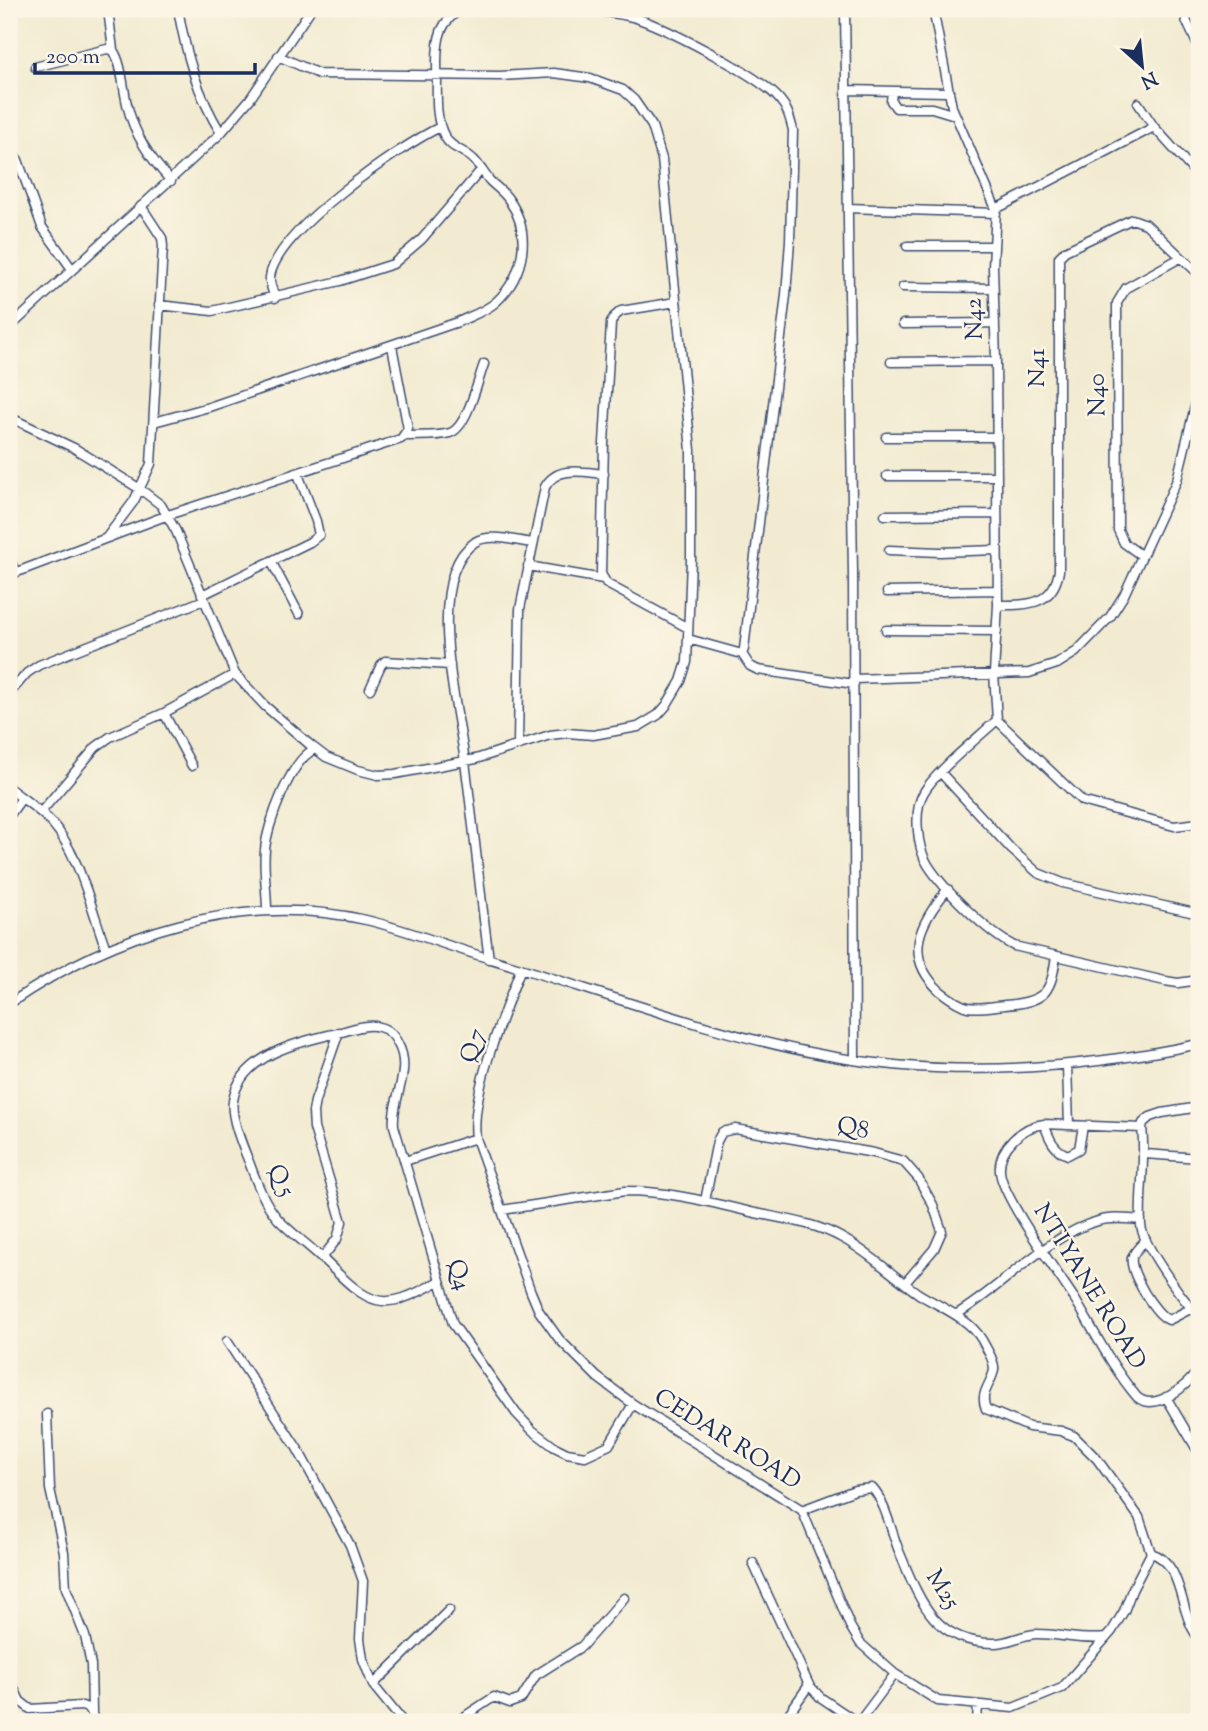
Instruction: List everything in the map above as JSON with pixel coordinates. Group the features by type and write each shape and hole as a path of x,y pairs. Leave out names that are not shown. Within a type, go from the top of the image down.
{"street":[{"path":"108,9 113,50 127,108 146,152 171,181"},
{"path":"178,9 192,76 207,111 221,133"},
{"path":"9,328 221,133 250,99 311,9"},
{"path":"154,422 209,407 391,346 482,311 495,303 509,287 517,274 523,250 521,223 507,197 470,156 447,141 440,127 437,46 440,31 447,19 463,9"},
{"path":"579,9 638,19 673,34 771,91 789,114 793,130 793,156 786,295 742,654"},
{"path":"845,9 854,682 855,1060"},
{"path":"933,9 947,92 996,211"},
{"path":"1189,9 1186,20 1199,48"},
{"path":"35,67 107,49 113,50"},
{"path":"9,417 74,448 161,505 169,515 235,674 265,706 315,749 342,764 378,775 395,774 498,753 550,735 620,732 649,721 666,706 681,681 687,662 692,489 662,159 652,126 634,100 623,90 607,82 578,76 554,73 500,76 319,74 278,55"},
{"path":"846,90 947,92"},
{"path":"892,92 891,101 896,108 932,108 955,115"},
{"path":"1138,103 1154,127 1199,177"},
{"path":"275,298 270,283 271,273 289,242 301,228 417,138 440,127"},
{"path":"848,208 996,211 1154,127"},
{"path":"9,149 18,160 42,227 72,269"},
{"path":"159,305 212,311 341,281 393,264 422,239 481,170"},
{"path":"105,540 127,513 151,464 162,238 141,206"},
{"name":"N42","path":"996,211 993,288 998,605 994,673 997,720"},
{"name":"N41","path":"998,605 1035,603 1057,584 1059,257 1065,251 1132,219 1146,224 1199,274"},
{"path":"907,246 994,246"},
{"name":"N40","path":"1142,556 1125,543 1118,530 1117,303 1126,288 1180,258"},
{"path":"903,287 993,288"},
{"path":"676,302 626,309 614,317 608,364 601,574 607,584 688,628"},
{"path":"9,313 16,321"},
{"path":"904,324 995,323"},
{"path":"391,346 408,429 405,436"},
{"path":"891,362 996,361"},
{"path":"9,556 12,574 169,515 405,436 450,433 458,429 469,407 484,364"},
{"path":"688,639 742,654 750,666 758,670 854,682 1028,673 1057,664 1076,652 1094,635 1120,602 1177,480 1199,390"},
{"path":"886,437 996,437"},
{"path":"518,744 520,610 545,486 549,479 563,472 604,474"},
{"path":"9,694 27,673 39,665 203,597 319,535 298,474"},
{"path":"887,476 997,476"},
{"path":"885,516 997,514"},
{"path":"489,958 465,761 453,700 447,646 447,606 456,568 468,548 477,541 488,538 533,543"},
{"path":"889,550 997,550"},
{"path":"271,561 299,614"},
{"path":"528,566 603,579"},
{"path":"887,592 997,590"},
{"path":"886,630 997,631"},
{"path":"370,689 381,665 386,661 450,665"},
{"path":"41,812 96,747 110,737 164,713 235,674"},
{"path":"164,713 192,766"},
{"path":"1199,823 1174,826 1082,802 997,720 941,773 922,795 918,824 919,843 927,865 995,936 1014,946 1178,983 1199,979"},
{"path":"267,911 267,842 285,786 299,761 315,749"},
{"path":"941,773 1026,864 1049,880 1199,914"},
{"path":"9,788 41,812 60,832 75,863 106,950"},
{"path":"9,816 22,799"},
{"path":"948,889 926,916 919,938 919,953 926,975 945,995 968,1007 1016,1004 1032,1000 1046,991 1051,983 1056,956"},
{"path":"9,1004 54,975 106,950 164,928 237,913 304,911 365,919 406,930 521,968 753,1038 855,1060 948,1070 1067,1066 1152,1054 1199,1044"},
{"name":"Q7","path":"476,1138 475,1112 478,1096 521,968"},
{"name":"Q4","path":"339,1032 376,1026 389,1031 402,1052 403,1071 393,1119 449,1314 459,1335 516,1413 553,1446 577,1456 603,1450 613,1440 633,1404"},
{"path":"322,1258 337,1239 342,1222 314,1128 313,1112 339,1032"},
{"name":"Q5","path":"339,1032 298,1041 275,1051 251,1069 242,1080 233,1102 234,1116 245,1153 264,1198 277,1218 354,1287 383,1302 403,1300 439,1281"},
{"path":"1067,1066 1069,1125"},
{"path":"1199,1107 1150,1117 1143,1123 1145,1154 1141,1220 1146,1240 1199,1316"},
{"path":"1083,1125 1079,1149 1068,1155 1053,1144 1044,1124 1083,1125 1142,1128"},
{"name":"NTIYANE ROAD","path":"1044,1124 1024,1130 1010,1145 1002,1160 1000,1172 1004,1189 1137,1397 1141,1401 1151,1403 1166,1397"},
{"name":"Q8","path":"705,1201 717,1141 722,1132 727,1130 759,1131 903,1161 910,1167 928,1196 942,1231 934,1249 905,1283"},
{"path":"405,1161 476,1138"},
{"name":"CEDAR ROAD","path":"476,1138 531,1292 547,1324 577,1359 633,1404 802,1510 856,1636 865,1648 895,1674 938,1701 1013,1707 1069,1682 1106,1638 1124,1611 1151,1553"},
{"path":"1145,1154 1199,1158"},
{"path":"502,1210 625,1191 645,1191 705,1201 829,1231 845,1239 940,1307 957,1314 981,1337 994,1370 984,1395 986,1409 1029,1427 1061,1431 1074,1436 1097,1459 1139,1517 1151,1553 1161,1556 1167,1563 1177,1581 1191,1625 1199,1638"},
{"path":"957,1314 976,1303 1043,1250 1078,1229 1100,1220 1141,1220"},
{"path":"1146,1240 1133,1255 1133,1265 1157,1312 1169,1320 1192,1308"},
{"path":"227,1341 297,1448 350,1545 363,1581 360,1639 362,1659 373,1685 403,1722"},
{"path":"1199,1369 1188,1382 1166,1397 1199,1453"},
{"path":"47,1413 50,1489 64,1552 66,1588 85,1636 91,1665 92,1712 95,1722"},
{"name":"M25","path":"802,1510 855,1490 872,1488 879,1497 923,1606 940,1625 961,1637 998,1643 1036,1634 1077,1640 1106,1638"},
{"path":"753,1563 809,1685 820,1697 858,1722 895,1674"},
{"path":"456,1722 494,1697 510,1703 521,1699 536,1675 582,1646 624,1598"},
{"path":"373,1685 449,1610"},
{"path":"9,1679 20,1701 30,1709 82,1706 92,1712"},
{"path":"783,1722 809,1685"},
{"path":"977,1722 978,1705"}]}
